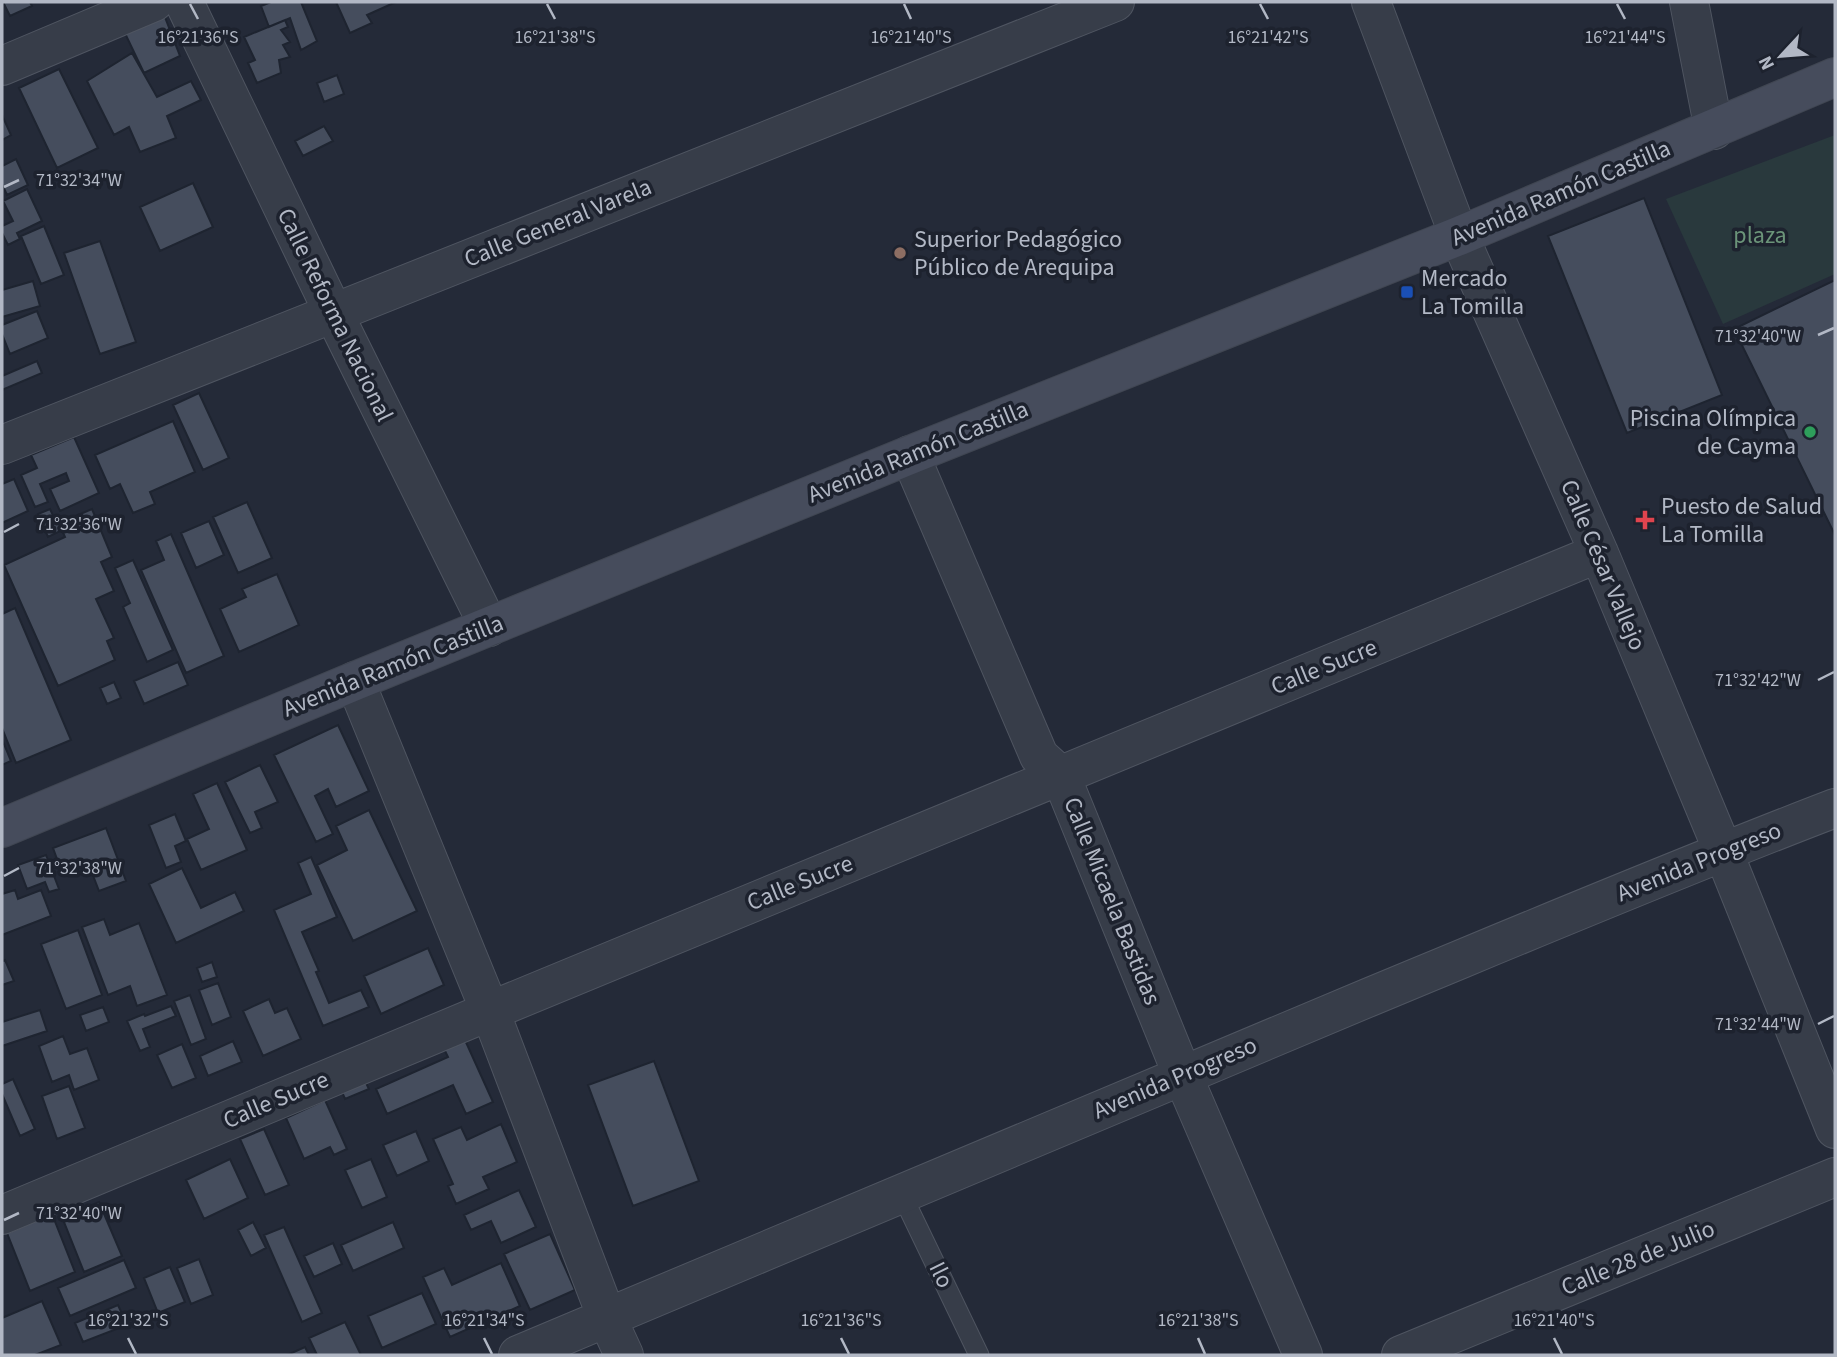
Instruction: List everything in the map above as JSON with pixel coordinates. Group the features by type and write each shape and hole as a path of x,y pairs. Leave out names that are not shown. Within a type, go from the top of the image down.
{"main road":[{"name":"Avenida Ramón Castilla","path":"2,828 910,454 1459,236 1835,77"}],"street":[{"path":"2,66 154,2"},
{"name":"Calle Reforma Nacional","path":"184,2 489,627"},
{"name":"Calle General Varela","path":"2,445 1115,2"},
{"name":"Calle César Vallejo","path":"1371,2 1459,236 1599,553 1723,850 1835,1129"},
{"path":"1689,2 1714,130"},
{"name":"Calle Micaela Bastidas","path":"910,454 1039,757 1062,776 1182,1074 1303,1355"},
{"name":"Calle Sucre","path":"2,1215 1599,553"},
{"path":"355,681 490,1011 607,1318 624,1355"},
{"name":"Avenida Progreso","path":"518,1355 902,1195 1182,1074 1723,850 1835,808"},
{"name":"Calle 28 de Julio","path":"1401,1355 1835,1177"}],"lane":[{"name":"Ilo","path":"902,1195 979,1355"}],"green space":[{"name":"plaza","path":"1835,135 1835,274 1723,324 1666,199"}],"building":[{"path":"3,2 30,2 32,6 10,16"},
{"path":"271,2 301,2 317,41 301,50 290,18 269,27 261,6"},
{"path":"336,2 396,2 367,15 372,23 350,33"},
{"path":"161,7 180,56 144,73 121,25"},
{"path":"285,20 288,27 281,30 290,42 283,45 290,57 279,60 281,73 257,83 248,63 255,60 244,37"},
{"path":"132,53 157,97 191,81 201,100 167,116 176,138 140,152 129,127 114,135 87,81"},
{"path":"59,69 98,148 57,168 19,88"},
{"path":"337,75 344,94 324,102 317,83"},
{"path":"2,115 11,135 2,140"},
{"path":"324,126 333,141 303,156 295,141"},
{"path":"16,159 28,185 7,195 2,184 2,166"},
{"path":"193,183 213,227 160,251 140,207"},
{"path":"27,189 42,221 17,233 20,239 8,245 2,233 2,226 13,221 3,201"},
{"path":"1644,198 1722,395 1627,433 1548,236"},
{"path":"44,226 64,275 41,284 21,236"},
{"path":"100,241 136,342 100,354 64,253"},
{"name":"Piscina Olímpica de Cayma","path":"1835,280 1835,535 1734,329"},
{"path":"33,281 40,306 2,317 2,290"},
{"path":"37,311 48,338 10,354 2,334 2,325"},
{"path":"37,361 42,373 2,390 2,376"},
{"path":"199,393 229,458 203,470 173,405"},
{"path":"173,421 195,472 150,492 155,504 133,513 120,484 110,489 95,455"},
{"path":"74,437 99,493 60,511 50,489 69,481 66,473 40,484 48,502 35,507 21,475 37,468 31,455"},
{"path":"14,479 28,511 2,523 2,484"},
{"path":"247,502 272,558 238,573 213,517"},
{"path":"50,509 57,524 92,509 112,557 101,562 114,591 96,599 114,638 107,641 115,660 58,686 4,565 65,537 62,530 48,537 38,514"},
{"path":"209,521 224,555 196,568 181,533"},
{"path":"171,534 224,656 186,673 141,570 164,560 156,541"},
{"path":"133,560 173,650 147,662 123,607 130,603 115,568"},
{"path":"277,574 299,625 239,652 220,609 246,597 242,589"},
{"path":"15,608 71,740 16,763 2,728 2,614"},
{"path":"178,662 188,685 144,704 134,681"},
{"path":"114,682 121,698 107,704 100,688"},
{"path":"338,725 369,791 336,807 328,789 315,796 333,834 316,842 274,755"},
{"path":"2,739 11,761 2,765"},
{"path":"260,765 278,802 255,812 262,828 250,833 225,782"},
{"path":"217,783 247,850 201,870 187,839 209,829 193,794"},
{"path":"369,810 417,911 353,941 317,865 347,850 336,826"},
{"path":"175,814 186,841 175,846 181,862 166,868 149,825"},
{"path":"106,828 126,881 99,891 87,860 61,870 53,848"},
{"path":"46,855 59,889 49,892 45,882 27,889 18,865"},
{"path":"311,857 337,917 302,932 319,971 316,972 329,1003 361,990 369,1007 323,1026 274,910 311,894 298,863"},
{"path":"182,868 201,908 235,892 244,911 176,943 149,884"},
{"path":"15,890 18,899 41,890 51,916 2,935 2,894"},
{"path":"104,919 110,935 139,923 167,995 137,1006 130,986 108,995 82,927"},
{"path":"78,930 102,995 66,1009 41,944"},
{"path":"428,948 444,985 381,1014 364,976"},
{"path":"5,960 14,981 2,985 2,961"},
{"path":"212,962 217,977 202,982 197,968"},
{"path":"218,983 231,1017 212,1025 199,990"},
{"path":"190,995 206,1039 191,1045 174,1001"},
{"path":"269,999 275,1013 287,1008 301,1039 263,1056 243,1011"},
{"path":"171,1006 176,1016 143,1029 150,1047 140,1051 127,1021"},
{"path":"103,1007 109,1022 86,1031 80,1015"},
{"path":"40,1010 47,1031 2,1046 2,1022"},
{"path":"63,1036 70,1054 87,1048 99,1080 74,1090 69,1075 52,1082 39,1046"},
{"path":"465,1040 493,1102 466,1114 453,1085 387,1114 376,1089 448,1057 444,1049"},
{"path":"233,1041 242,1062 208,1076 200,1056"},
{"path":"182,1044 196,1078 172,1088 157,1055"},
{"path":"654,1061 699,1181 633,1206 588,1085"},
{"path":"362,1075 369,1089 345,1099 339,1085"},
{"path":"13,1079 35,1129 20,1136 2,1094 2,1084"},
{"path":"69,1086 85,1128 57,1139 42,1096"},
{"path":"325,1100 347,1149 334,1155 330,1147 304,1159 286,1118"},
{"path":"501,1124 517,1162 483,1177 489,1189 456,1204 448,1186 453,1184 433,1139 461,1127 467,1140"},
{"path":"264,1129 289,1185 265,1195 240,1139"},
{"path":"416,1131 429,1161 397,1176 383,1145"},
{"path":"230,1159 248,1198 204,1219 186,1180"},
{"path":"371,1159 387,1197 362,1208 345,1170"},
{"path":"519,1190 536,1227 501,1243 491,1221 471,1230 464,1215"},
{"path":"99,1202 122,1256 84,1272 62,1217"},
{"path":"52,1214 75,1272 30,1291 7,1233"},
{"path":"253,1222 266,1248 251,1256 238,1230"},
{"path":"393,1222 404,1248 353,1271 341,1245"},
{"path":"284,1227 322,1313 302,1322 264,1235"},
{"path":"550,1234 575,1290 530,1310 504,1254"},
{"path":"333,1243 342,1264 314,1277 304,1256"},
{"path":"199,1259 213,1295 191,1304 177,1268"},
{"path":"124,1260 136,1288 70,1316 58,1288"},
{"path":"501,1263 520,1306 450,1337 423,1277 444,1268 452,1285"},
{"path":"170,1267 185,1302 158,1313 144,1278"},
{"path":"422,1293 436,1324 382,1348 368,1316"},
{"path":"42,1301 61,1345 35,1355 2,1355 2,1318"},
{"path":"118,1305 127,1325 83,1342 75,1323"},
{"path":"345,1322 361,1355 317,1355 309,1338"},
{"path":"305,1347 309,1355 287,1355"}],"place":[{"name":"Superior Pedagógico Público de Arequipa","path":"900,253"},
{"name":"Mercado La Tomilla","path":"1407,292"},
{"name":"Piscina Olímpica de Cayma","path":"1810,432"},
{"name":"Puesto de Salud La Tomilla","path":"1645,520"}]}
